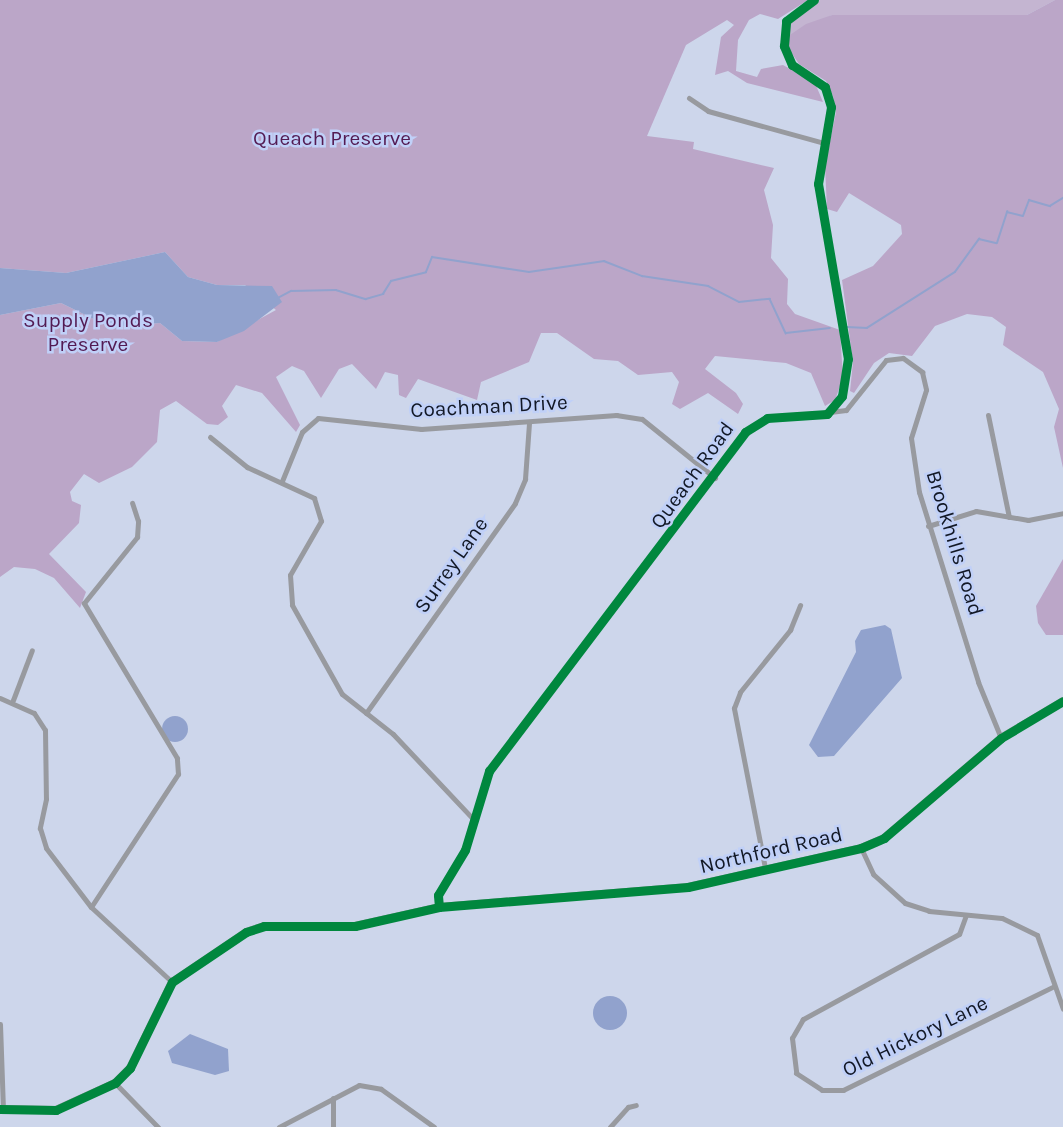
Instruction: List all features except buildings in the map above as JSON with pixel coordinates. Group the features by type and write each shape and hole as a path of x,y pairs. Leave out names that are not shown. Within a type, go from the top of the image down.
{"street":[{"path":"814,0 786,21 784,46 788,60 825,87 831,116 818,184 848,359 845,388 830,412"},
{"path":"689,98 708,111 825,143"},
{"name":"Brookhills Road","path":"830,412 846,410 886,360 903,358 922,372 926,390 911,448 928,526 1001,738"},
{"name":"Queach Road","path":"439,907 438,895 463,856 480,790 495,763 715,478 745,432 760,420 830,412"},
{"name":"Coachman Drive","path":"282,481 302,432 318,418 420,429 616,415 642,419 715,478"},
{"path":"988,415 1009,518"},
{"name":"Surrey Lane","path":"366,713 515,503 525,479 529,423"},
{"path":"210,437 247,467 308,493 320,513 318,530 290,574 292,605 334,682 473,819"},
{"path":"91,907 178,774 177,758 84,603 136,537 138,521 132,503"},
{"path":"928,526 976,511 1009,518 1063,513"},
{"path":"765,868 734,708 740,692 790,630 800,605"},
{"path":"13,700 32,650"},
{"path":"0,698 13,700 34,713 45,730 46,799 40,828 56,858 91,907 172,982 130,1068 116,1083 56,1110 2,1109 0,1024"},
{"name":"Northford Road","path":"172,982 213,952 264,926 355,926 439,907 688,887 861,848 884,838 1001,738 1063,701"},
{"path":"861,848 873,874 905,903 966,915 1002,918 1037,935 1052,987 1063,1009"},
{"name":"Old Hickory Lane","path":"966,915 960,934 802,1019 792,1038 796,1073 822,1089 843,1090 1052,987"},
{"path":"116,1083 158,1127"},
{"path":"279,1127 359,1085 381,1089 434,1127"},
{"path":"333,1098 333,1127"},
{"path":"610,1127 627,1107 636,1105"}],"shaded area":[{"path":"818,0 1055,0 1027,15 832,15 787,37 790,20"}],"green space":[{"path":"0,0 808,0 778,19 760,14 749,20 738,40 736,71 757,77 761,69 783,65 815,83 823,102 747,83 728,71 715,75 721,37 734,25 727,20 686,45 647,136 694,142 693,149 774,168 764,190 773,225 771,258 788,279 787,304 795,314 840,330 843,378 835,400 825,406 811,373 786,363 715,356 705,369 736,393 743,404 738,414 708,393 680,409 672,404 679,382 672,372 638,375 618,361 594,359 557,333 541,333 529,362 481,382 477,400 418,379 406,398 399,395 398,375 385,372 376,389 352,364 339,369 321,398 304,371 292,366 276,377 300,425 296,432 262,393 236,385 222,406 228,417 218,425 207,424 176,401 160,410 157,442 132,467 99,483 84,474 70,492 72,501 81,505 79,523 49,554 86,592 80,608 54,578 35,569 14,567 0,577 0,315 61,303 110,327 160,323 182,341 217,342 276,310 245,285 217,285 188,277 165,252 66,273 0,268"},
{"path":"1055,0 1063,0 1063,468 1054,427 1059,409 1043,372 1003,345 1006,327 992,317 967,314 935,326 912,356 889,353 874,363 854,393 850,391 853,362 842,280 873,266 902,234 901,225 849,193 837,212 827,209 825,166 836,112 833,96 826,81 799,64 787,46 787,37 806,24 832,15 1027,15"},
{"path":"1063,559 1063,635 1046,635 1038,623 1036,606"}],"water":[{"path":"165,252 188,277 217,285 272,286 282,302 244,331 217,342 182,341 160,323 110,327 61,303 0,315 0,268 66,273"},
{"path":"885,625 891,629 902,678 834,756 818,757 809,745 856,652 855,641 861,630"},
{"path":"175,716 184,720 188,729 184,738 175,742 166,738 162,729 166,720"},
{"path":"610,996 622,1001 627,1013 622,1025 610,1030 598,1025 593,1013 598,1001"},
{"path":"190,1034 228,1049 229,1071 215,1075 172,1063 168,1051"}],"waterway":[{"path":"847,327 867,328 955,272 979,239 997,243 1007,212 1023,216 1029,200 1050,206 1063,198"},
{"path":"278,298 291,291 336,290 366,299 383,294 391,281 426,272 432,257 529,272 604,261 642,276 708,286 739,302 770,299 786,333 830,328"}],"cycle path":[{"path":"439,907 438,895 465,850 489,771 745,432 767,418 827,414 842,396 848,359 818,184 831,107 825,87 792,65 784,46 786,21 814,0"},
{"path":"0,1109 56,1110 115,1083 130,1068 172,982 246,932 264,926 355,926 439,907 688,887 861,848 884,838 1001,738 1063,701"}],"park label":[{"name":"Queach Preserve","path":"332,138"},
{"name":"Supply Ponds Preserve","path":"88,332"}]}
